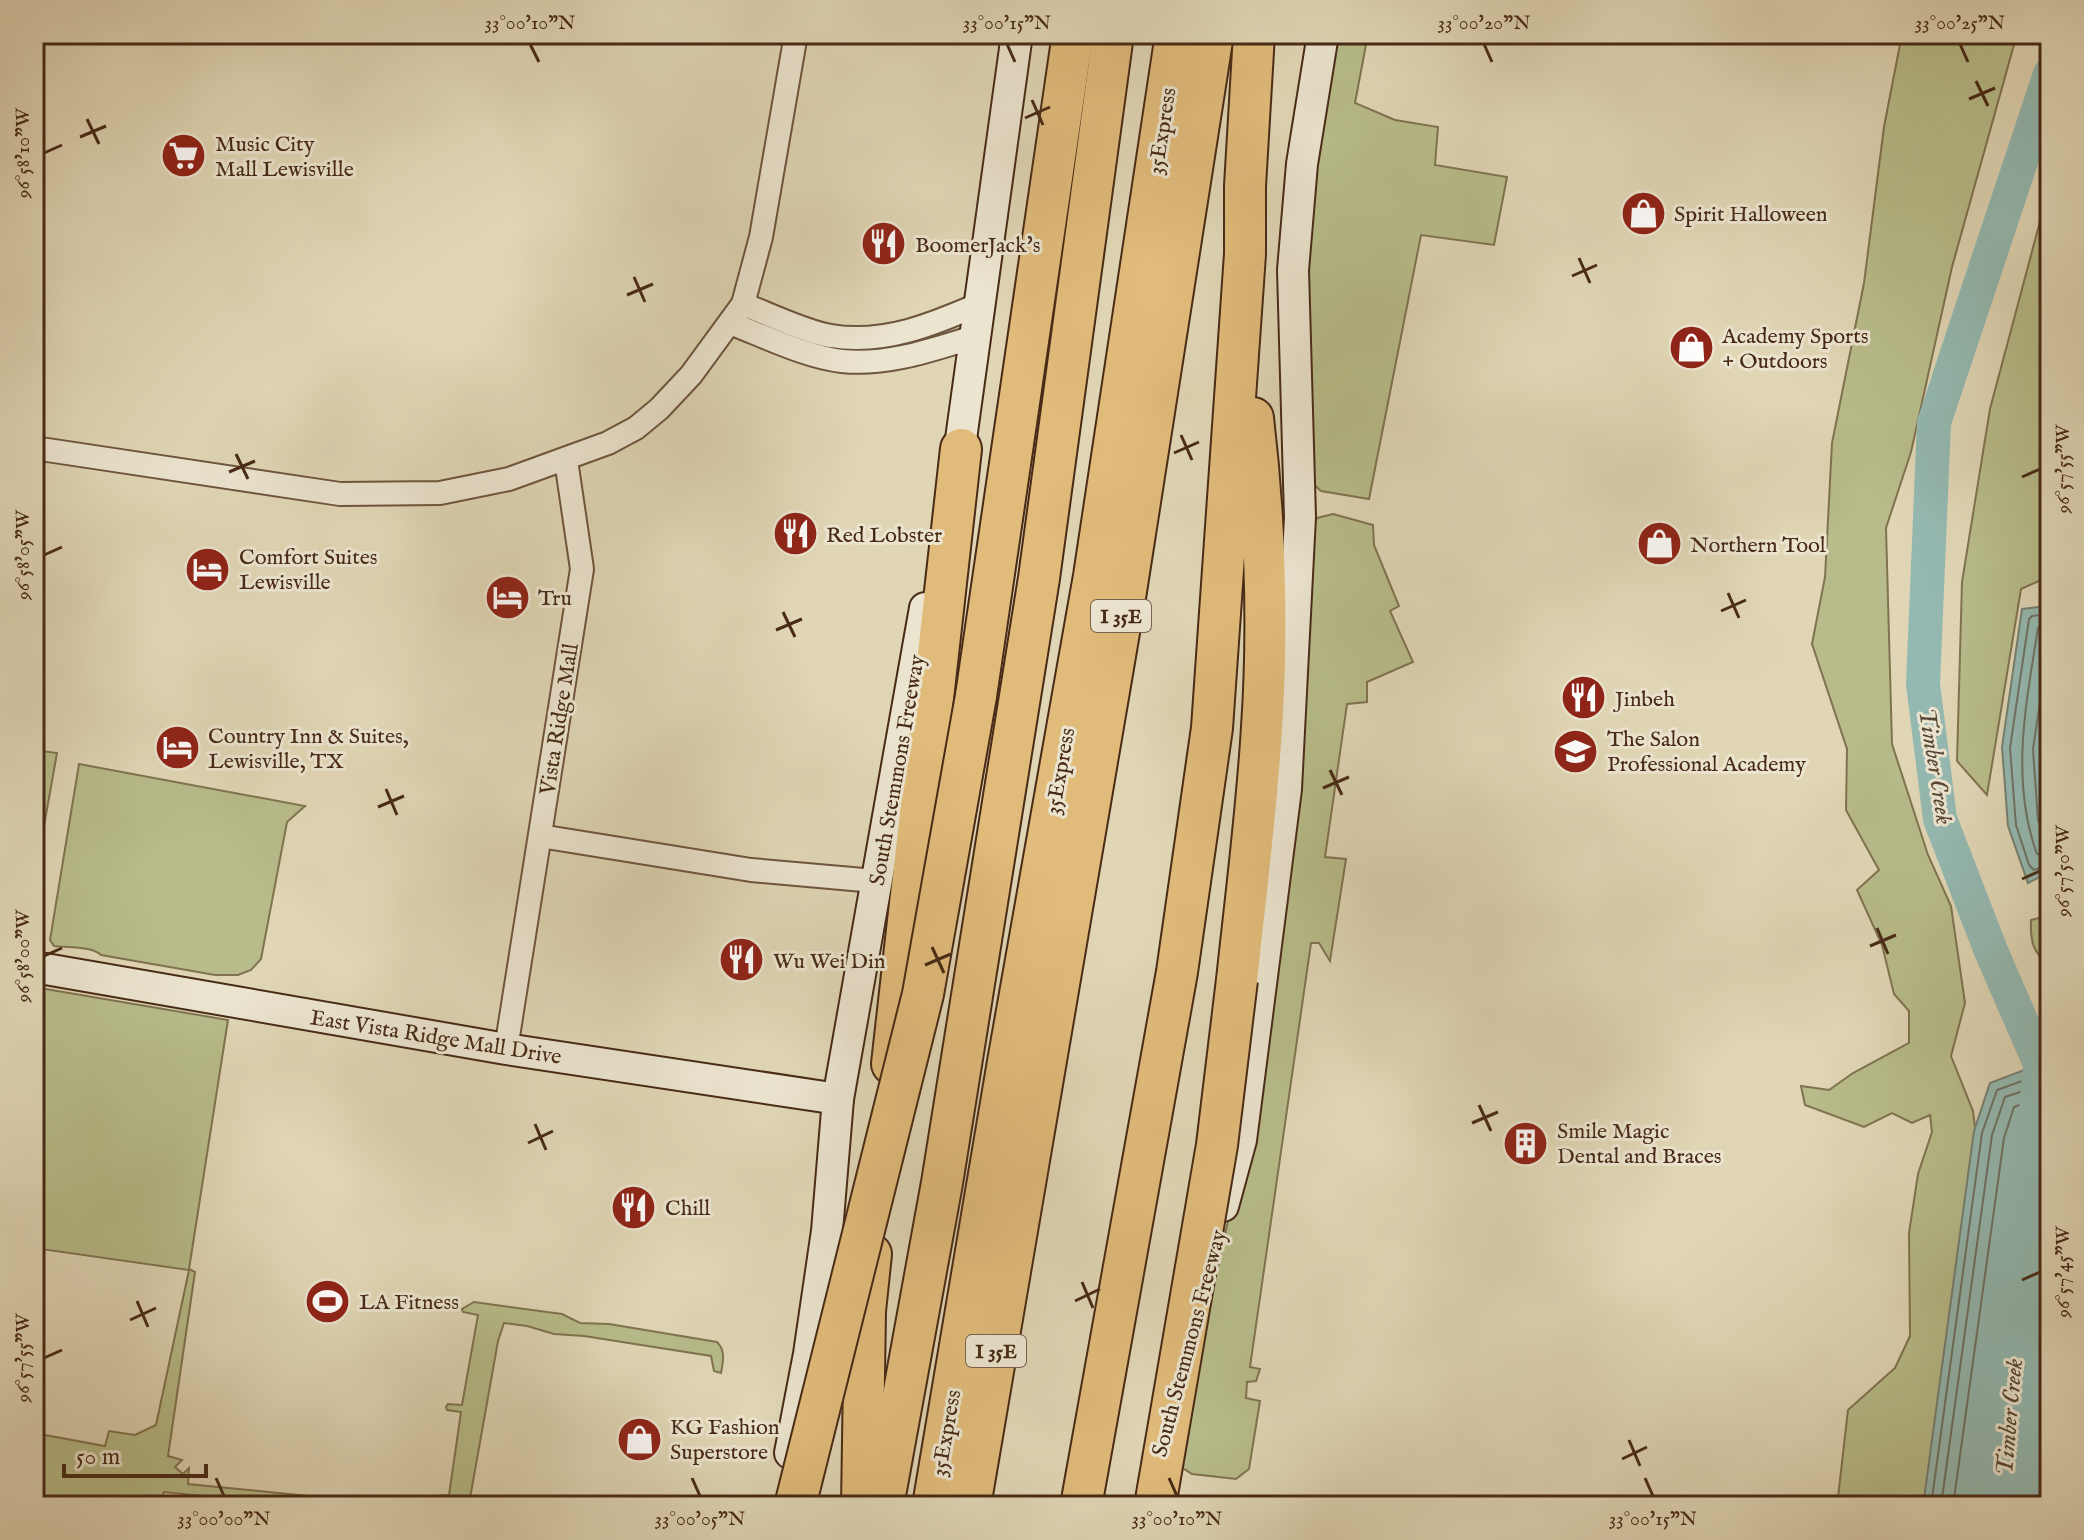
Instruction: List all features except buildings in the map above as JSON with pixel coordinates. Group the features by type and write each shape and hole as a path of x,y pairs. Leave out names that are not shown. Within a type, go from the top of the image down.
{"highway":[{"path":"795,1506 923,994 976,696 1073,34"},
{"path":"883,1506 942,1183 1036,593 1113,34"},
{"name":"35Express","path":"933,1506 1094,576 1176,34"},
{"name":"I 35E","path":"970,1506 1126,591 1213,34"},
{"path":"1081,1506 1177,972 1212,728 1245,254 1245,186 1254,34"},
{"path":"1155,1506 1217,1145 1262,727 1266,589 1262,499 1241,303"},
{"path":"862,1506 865,1311 961,449"}],"main road":[{"name":"South Stemmons Freeway","path":"780,1506 809,1354 827,1231 838,1099 875,881 931,573 961,449 1017,34"},
{"name":"South Stemmons Freeway","path":"1145,1506 1241,1140 1286,789 1300,517 1293,270 1302,164 1323,34"},
{"name":"East Vista Ridge Mall Drive","path":"34,967 506,1049 838,1099"}],"street":[{"path":"34,448 340,494 440,493 509,479 566,460 620,437 659,409 691,375 743,304 761,237 796,34"},
{"path":"743,304 830,336 877,337 930,326 982,303"},
{"path":"730,323 784,345 842,361 890,360 977,336"},
{"name":"Vista Ridge Mall","path":"506,1049 582,569 566,460"},
{"path":"540,836 751,870 875,881"}],"green space":[{"path":"1334,34 1368,34 1355,103 1395,120 1438,127 1435,165 1507,177 1494,245 1421,235 1369,499 1321,491 1312,483 1304,232"},
{"path":"1902,34 2017,34 1952,267 1911,452 1886,528 1892,744 1928,855 1951,906 1965,1003 1951,1056 1973,1111 1980,1169 1936,1506 1837,1506 1848,1410 1895,1368 1910,1336 1909,1233 1918,1174 1932,1132 1930,1115 1912,1123 1892,1113 1864,1127 1805,1105 1801,1086 1829,1090 1853,1073 1909,1043 1909,1011 1894,994 1882,945 1857,890 1879,870 1846,810 1847,749 1812,644 1825,577 1832,443 1864,283 1884,127"},
{"path":"2050,184 2050,445 2042,491 2050,532 2050,576 2021,589 1987,795 1957,761 1962,582 1990,409"},
{"path":"1333,514 1373,525 1374,545 1399,606 1390,611 1413,662 1367,682 1367,702 1347,704 1325,857 1346,859 1330,961 1319,943 1311,943 1250,1367 1260,1369 1256,1381 1247,1382 1246,1398 1260,1401 1249,1469 1236,1479 1192,1474 1181,1467 1175,1439 1245,1144 1309,530 1317,518"},
{"path":"34,750 57,753 34,882"},
{"path":"79,764 305,806 287,822 261,959 251,970 238,975 215,975 101,955 85,949 54,946 50,940"},
{"path":"2050,915 2050,968 2032,942 2031,920"},
{"path":"34,987 228,1020 189,1269 195,1272 168,1456 182,1460 175,1467 183,1474 189,1468 188,1484 409,1506 302,1506 164,1492 159,1506 143,1500 140,1506 34,1506 34,1433 105,1446 109,1431 135,1435 156,1425 189,1270 34,1248"},
{"path":"474,1302 562,1314 580,1323 609,1324 717,1342 723,1353 721,1373 714,1371 711,1356 554,1334 504,1323 498,1341 469,1504 430,1506 433,1496 449,1495 461,1412 447,1410 446,1407 448,1404 462,1405 478,1315 463,1312 462,1309"}],"water":[{"path":"2050,608 2050,872 2028,883 2008,826 2002,747 2022,609"},
{"path":"2040,1064 2050,1064 2050,1506 1923,1506 1974,1131 1990,1083"}],"waterway":[{"name":"Timber Creek","path":"2036,1109 2040,1064 1991,951 1940,819 1923,684 1934,423 2050,74"}],"place":[{"name":"Music City Mall Lewisville","path":"184,156"},
{"name":"Spirit Halloween","path":"1643,213"},
{"name":"BoomerJack's","path":"884,244"},
{"name":"Academy Sports + Outdoors","path":"1691,348"},
{"name":"Red Lobster","path":"795,534"},
{"name":"Northern Tool","path":"1659,544"},
{"name":"Comfort Suites Lewisville","path":"208,569"},
{"name":"Tru","path":"507,597"},
{"name":"Jinbeh","path":"1584,698"},
{"name":"Country Inn & Suites, Lewisville, TX","path":"177,748"},
{"name":"The Salon Professional Academy","path":"1576,751"},
{"name":"Wu Wei Din","path":"742,960"},
{"name":"Smile Magic Dental and Braces","path":"1526,1143"},
{"name":"Chill","path":"634,1207"},
{"name":"LA Fitness","path":"328,1301"},
{"name":"KG Fashion Superstore","path":"639,1439"}]}
